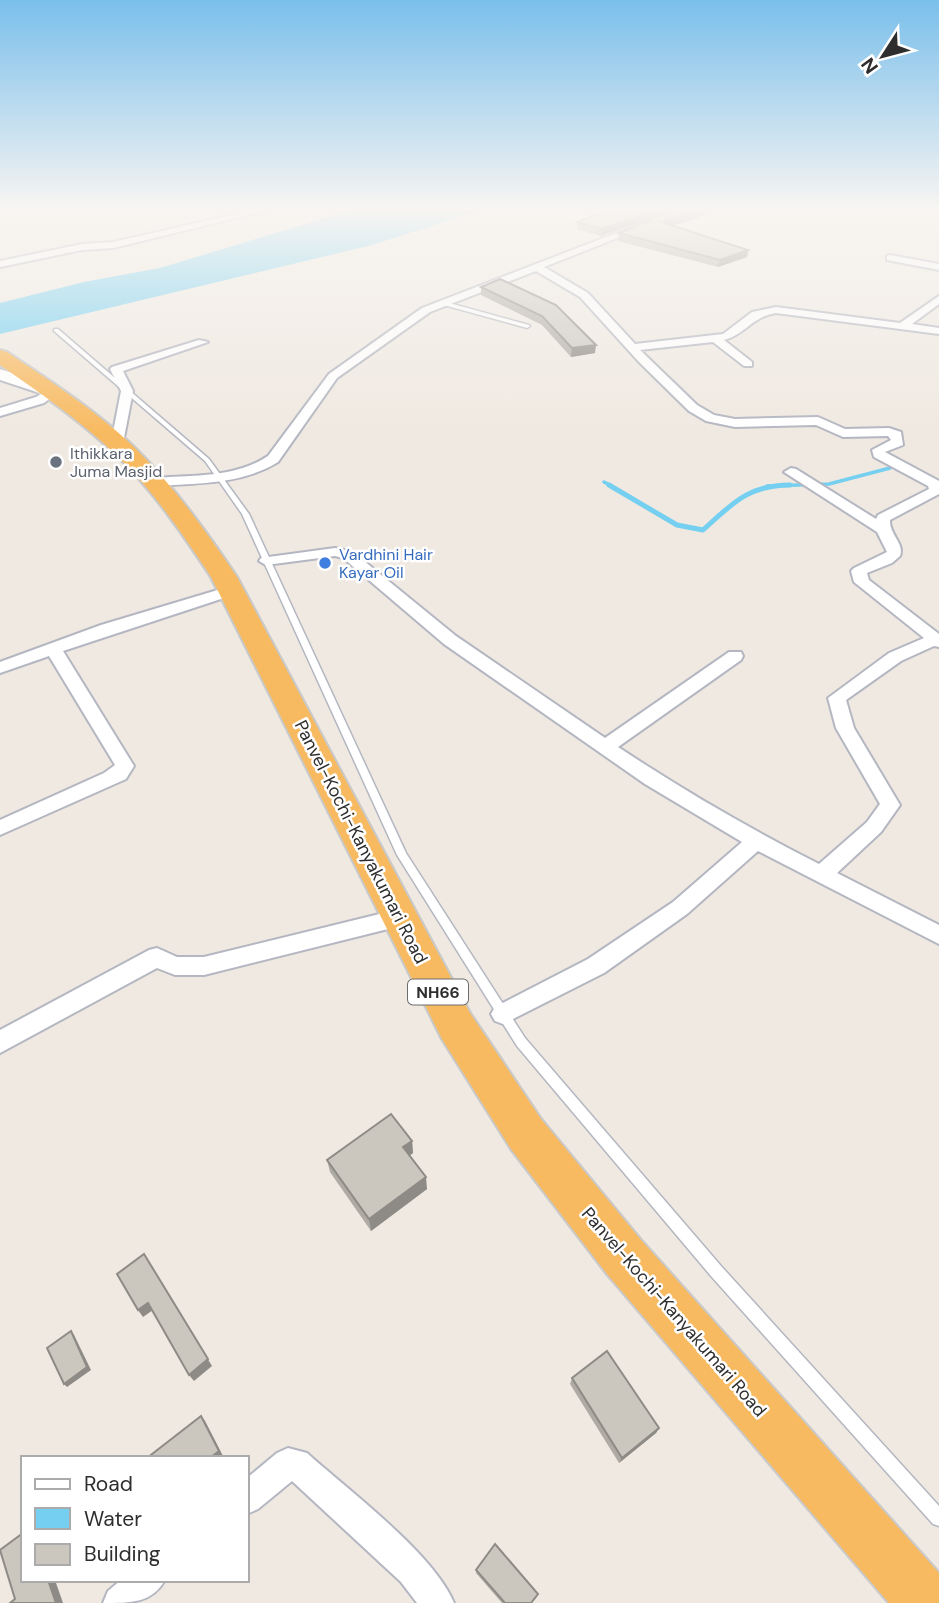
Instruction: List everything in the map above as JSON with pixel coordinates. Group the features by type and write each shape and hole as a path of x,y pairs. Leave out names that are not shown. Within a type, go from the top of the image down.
{"highway":[{"name":"Panvel-Kochi-Kanyakumari Road","path":"0,356 52,392 117,443 154,482 207,551 231,591 456,1026 526,1135 624,1257 927,1603"}],"main road":[{"path":"0,374 52,392"}],"street":[{"path":"154,482 251,471 270,462 333,376 421,313 488,285"},
{"path":"567,285 584,295 632,348 693,408 716,419 735,423 818,421 843,433 889,432 897,435 898,442 878,450 879,454 934,484 937,490 883,518 882,529"},
{"path":"903,326 939,299"},
{"path":"632,348 717,340 736,334 747,318 761,311 832,316 939,331"},
{"path":"717,340 748,364"},
{"path":"117,443 127,391 116,369 203,342"},
{"path":"0,412 40,401 52,392"},
{"path":"791,472 882,529 895,546 895,553 882,562 859,571 862,582 937,640"},
{"path":"266,561 335,552 348,555 450,639 652,779 756,841 939,935"},
{"path":"0,668 107,629 231,591"},
{"path":"821,874 874,828 890,805 845,728 837,698 895,657 937,640"},
{"path":"0,828 111,778 125,766 52,649"},
{"path":"605,747 735,656"},
{"path":"503,1014 596,966 680,908 756,841"},
{"path":"0,1042 157,957 175,966 204,966 400,918"},
{"path":"248,1497 288,1464 296,1464 413,1570 436,1603"},
{"path":"120,1603 146,1582"}],"lane":[{"path":"442,303 527,326"},
{"path":"57,330 207,460 244,514 402,855 521,1042 716,1270 939,1518"}],"water":[{"path":"73,285 206,285 0,334 0,303"}],"building":[{"path":"513,285 556,305 596,345 572,348 542,316 481,287"},
{"path":"391,1114 412,1141 403,1147 426,1177 369,1219 327,1160"},
{"path":"144,1254 208,1359 189,1375 148,1303 138,1310 117,1274"},
{"path":"71,1331 87,1367 64,1384 47,1348"},
{"path":"607,1351 659,1428 622,1458 572,1378"},
{"path":"201,1416 219,1451 213,1456 150,1456"},
{"path":"21,1534 21,1582 49,1582 56,1603 10,1603 15,1599 0,1550"},
{"path":"495,1544 538,1594 531,1603 505,1603 476,1570"}],"waterway":[{"path":"782,486 829,484 890,468"},
{"path":"604,482 612,486"},
{"path":"609,485 677,525 703,530 732,504 752,492 782,486"},
{"path":"782,486 790,485"},
{"path":"767,486 782,486"}],"place":[{"name":"Ithikkara Juma Masjid","path":"56,462"},
{"name":"Vardhini Hair Kayar Oil","path":"325,563"}]}
